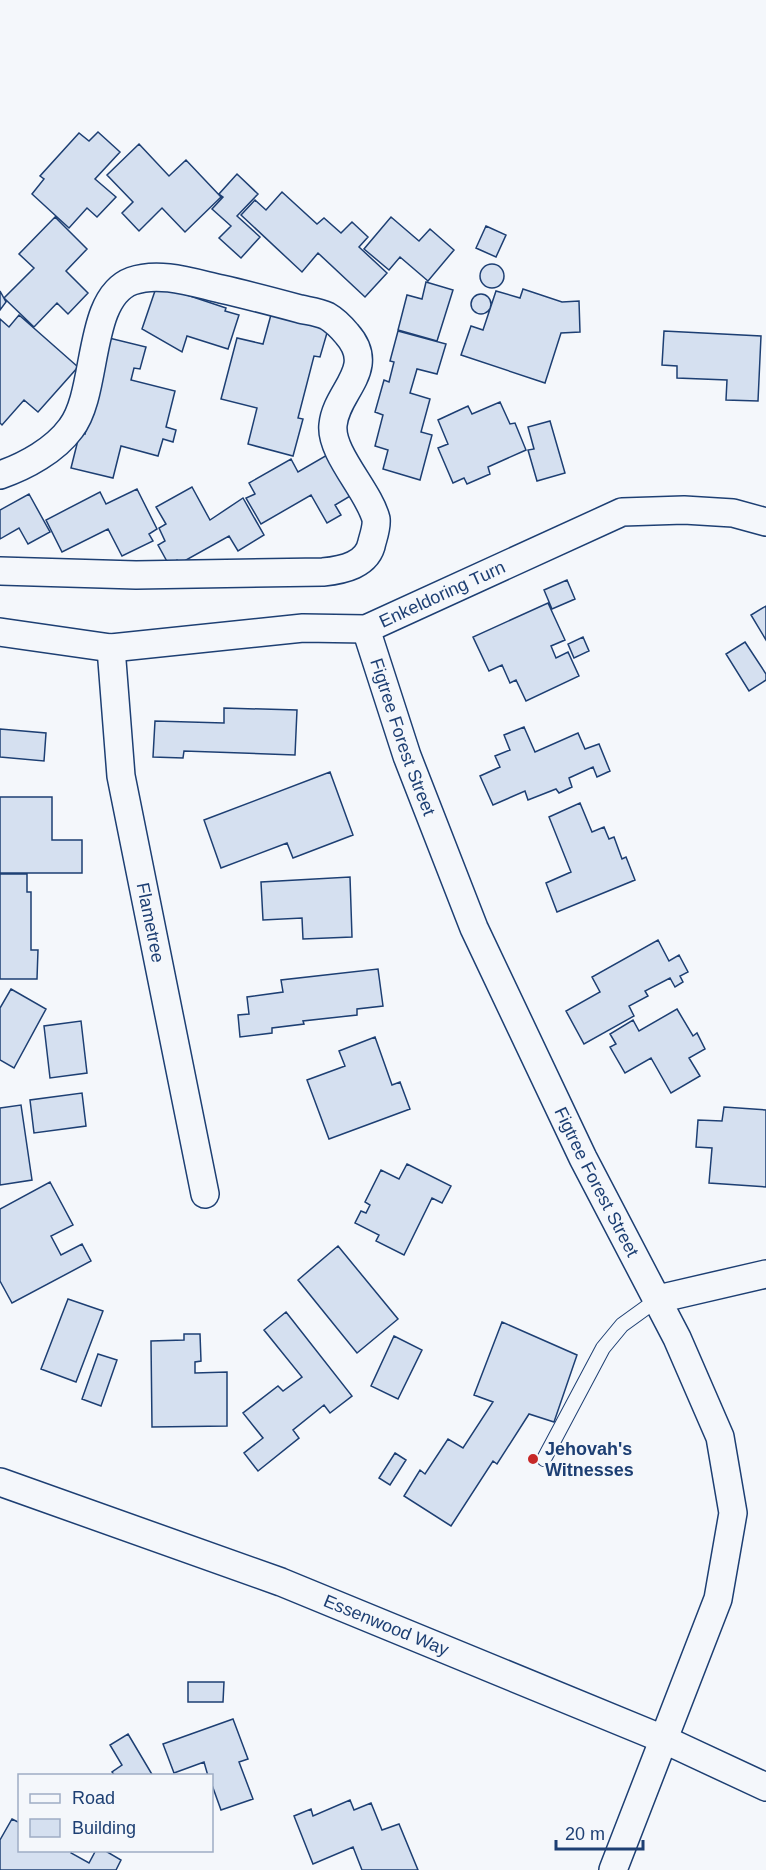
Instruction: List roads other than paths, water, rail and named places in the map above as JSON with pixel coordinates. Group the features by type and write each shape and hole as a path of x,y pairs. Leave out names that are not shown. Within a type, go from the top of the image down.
{"street":[{"path":"0,475 43,453 72,428 88,388 103,315 113,295 131,282 158,277 182,281 327,316 352,339 358,353 358,366 332,426 338,446 376,521 371,549 361,560 343,570 323,572 136,575 0,571"},
{"name":"Enkeldoring Turn","path":"0,632 111,648 303,628 366,629 622,512 684,510 733,513 766,522"},
{"name":"Figtree Forest Street","path":"366,629 407,756 474,928 583,1158 658,1299 720,1437 733,1513 718,1599 613,1870"},
{"name":"Flametree","path":"111,648 121,776 205,1194"},
{"path":"658,1299 766,1274"},
{"name":"Essenwood Way","path":"0,1482 281,1582 663,1739 766,1787"}],"lane":[{"path":"544,1459 603,1348 622,1325 658,1299"}],"place":[{"name":"Jehovah's Witnesses","path":"533,1459"}]}
